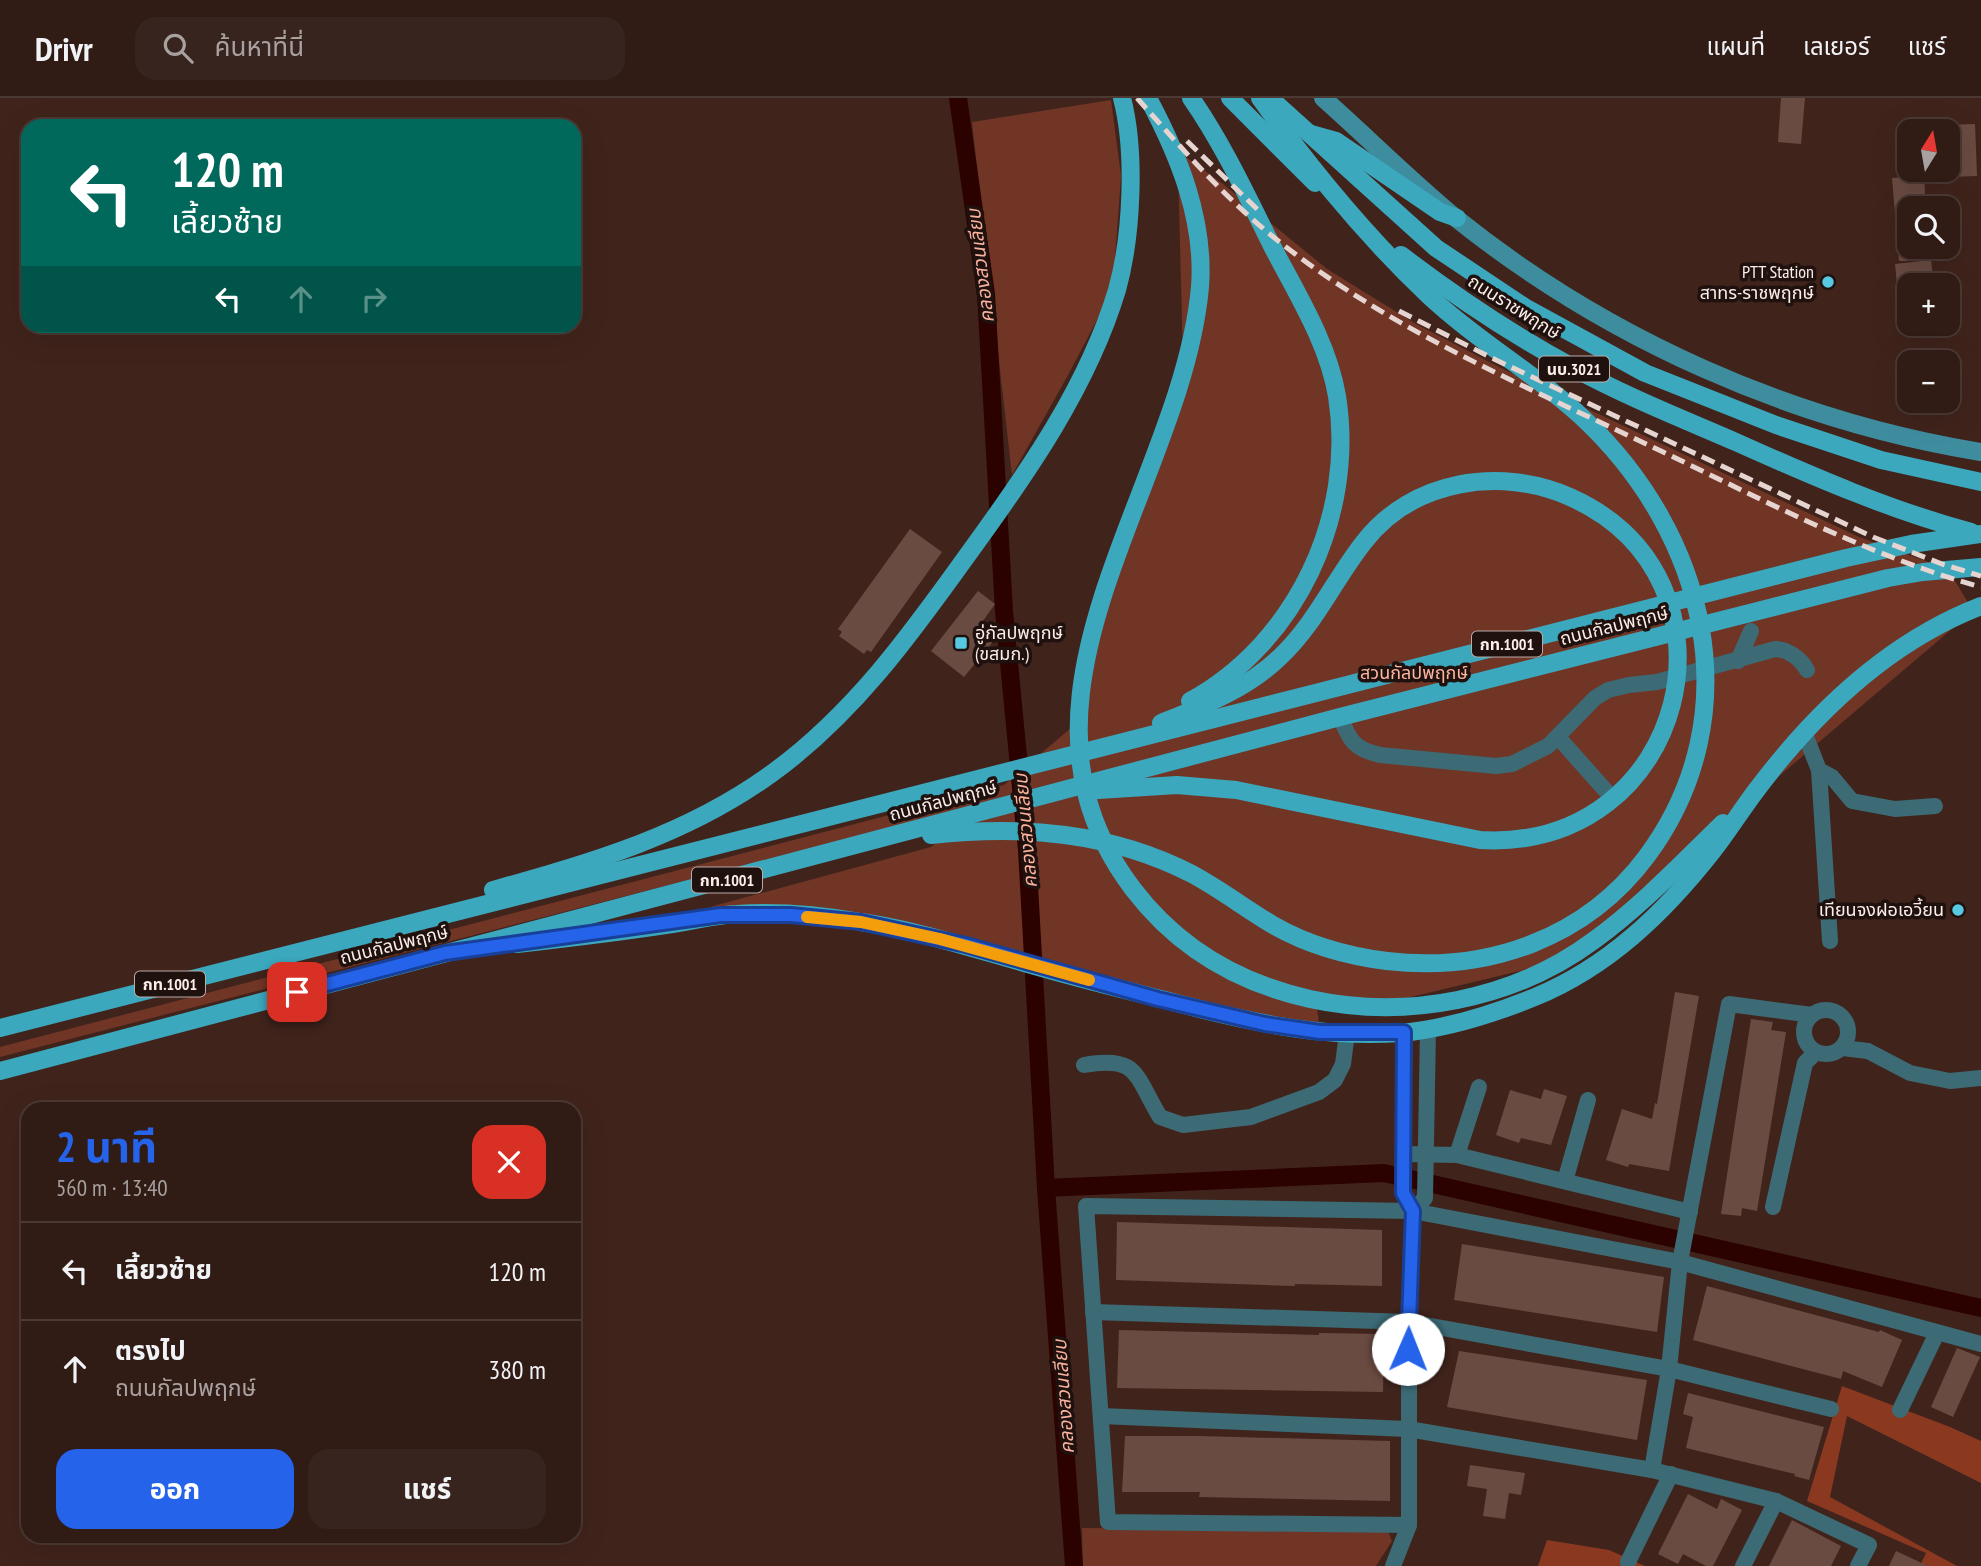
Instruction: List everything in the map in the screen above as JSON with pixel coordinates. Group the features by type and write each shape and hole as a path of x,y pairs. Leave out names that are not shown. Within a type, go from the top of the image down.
{"main road":[{"path":"340,940 636,847 697,820 802,751 857,697 912,632 1008,498 1060,418 1095,349 1117,289 1128,232 1130,166 1122,98"},
{"path":"1148,98 1168,139 1195,212 1200,282 1193,334 1178,390 1090,642 1080,685 1077,734 1082,777 1097,826 1112,858 1150,909 1207,959 1257,984 1287,994 1364,1008 1409,1007 1475,996 1530,977 1577,952 1610,928 1755,791"},
{"path":"1103,747 1223,681 1261,648 1309,576 1327,532 1337,483 1340,454 1337,396 1320,341 1220,145 1191,98"},
{"name":"ถนนราชพฤกษ์","path":"1230,98 1280,151 1350,215 1434,280 1541,350 1616,389 1833,485 1931,521 1981,534"},
{"path":"854,847 963,832 1042,831 1084,836 1138,850 1165,862 1216,887 1276,926 1309,943 1348,955 1429,964 1501,954 1557,934 1608,898 1641,864 1655,845 1679,800 1698,747 1706,694 1704,638 1688,574 1672,539 1652,503 1603,440 1566,403 1479,339 1429,296 1357,219 1260,98"},
{"name":"ถนนราชพฤกษ์","path":"1270,98 1436,248 1525,308 1645,373 1776,425 1868,456 1981,482"},
{"name":"ถนนราชพฤกษ์","path":"1323,98 1457,218 1563,295 1699,368 1753,390 1890,434 1981,452"},
{"path":"1305,132 1336,141 1440,212 1457,218"},
{"path":"1056,793 1147,786 1205,787 1269,796 1480,840 1512,841 1531,838 1567,827 1601,809 1630,783 1650,757 1665,727 1674,693 1678,654 1671,613 1657,577 1636,547 1623,532 1596,511 1556,491 1526,484 1488,480 1449,486 1411,502 1380,524 1353,556 1312,623 1264,672 1222,697 1103,747"},
{"name":"ถนนกัลปพฤกษ์","path":"0,1028 1846,558 1911,544 1981,534"},
{"name":"ถนนกัลปพฤกษ์","path":"0,1071 1340,717 1888,578 1981,567"},
{"path":"445,953 721,915 766,914 861,922 966,945 1052,970 1265,1024 1348,1033 1428,1029 1483,1015 1540,995 1607,957 1640,932 1691,878 1755,791 1804,732 1835,700 1904,647 1936,627 1981,606"}],"street":[{"path":"1738,660 1751,631"},
{"path":"1340,717 1354,743 1362,751 1496,766 1512,764 1548,746 1595,698 1608,690 1657,682 1780,649 1785,649 1804,663 1807,670"},
{"path":"1804,732 1819,770 1830,941"},
{"path":"1558,737 1606,791"},
{"path":"1819,770 1832,777 1852,801 1895,810 1935,806"},
{"path":"1652,1470 1683,1247 1729,1004 1812,1015 1826,1010 1840,1014 1848,1026 1849,1034 1843,1048"},
{"path":"1812,1015 1804,1027 1804,1034 1810,1048 1816,1052 1830,1055 1843,1048 1868,1051 1910,1073 1950,1081 1981,1078"},
{"path":"1413,1211 1425,1198 1428,1029"},
{"path":"1394,1566 1409,1525 1409,1322 1413,1211 1403,1193 1404,1032"},
{"path":"1084,1065 1107,1061 1121,1063 1136,1073 1160,1117 1183,1125 1251,1117 1318,1092 1335,1080 1343,1064 1348,1033"},
{"path":"1773,1207 1805,1063 1816,1052"},
{"path":"1457,1155 1479,1087"},
{"path":"1565,1181 1588,1100"},
{"path":"1403,1160 1426,1161 1457,1155 1690,1212"},
{"path":"1409,1525 1108,1522 1086,1206 1413,1211 1683,1247 1937,1333 1981,1344"},
{"path":"1093,1312 1409,1322 1668,1369 1831,1409"},
{"path":"1900,1410 1937,1333"},
{"path":"1101,1416 1408,1429 1652,1470 1776,1501 1869,1545 1858,1566"},
{"path":"1628,1562 1671,1474"},
{"path":"1743,1566 1776,1501"}],"green space":[{"path":"1111,100 1121,176 1115,259 1107,301 1012,475 972,122"},
{"name":"สวนกัลปพฤกษ์","path":"1175,149 1223,184 1327,269 1416,324 1499,367 1859,537 1948,569 1973,611 1562,961 1390,1002 1316,1000 1320,1032 965,949 748,905 710,907 931,847 980,805 0,1057 0,1047 1004,785 1078,722 1119,553 1183,359 1178,167"},
{"path":"1082,1528 1388,1531 1392,1541 1376,1566 1083,1566"}],"shaded area":[{"path":"1842,1386 1981,1441 1981,1483 1847,1416 1830,1497 1957,1566 1920,1566 1926,1553 1807,1501"},
{"path":"1547,1540 1609,1550 1645,1566 1538,1566"}],"building":[{"path":"1781,98 1805,98 1801,144 1778,142"},
{"path":"1975,124 1977,176 1960,177 1960,125"},
{"path":"1892,178 1897,178 1897,182 1924,182 1925,196 1897,196 1897,237"},
{"path":"1931,260 1933,273 1897,273 1897,285 1895,264"},
{"path":"910,529 942,552 871,652 867,650 864,654 839,636 842,632 838,629"},
{"path":"978,591 995,604 980,625 995,639 964,677 931,651"},
{"path":"1675,992 1699,996 1669,1171 1629,1164 1628,1167 1606,1160 1622,1109 1652,1119 1655,1103 1657,1104"},
{"path":"1751,1019 1773,1022 1771,1030 1786,1032 1757,1211 1742,1208 1741,1216 1721,1214"},
{"path":"1544,1089 1567,1096 1551,1145 1521,1138 1519,1143 1496,1135 1510,1090 1541,1099"},
{"path":"1117,1222 1382,1230 1382,1286 1116,1280"},
{"path":"1462,1244 1664,1277 1657,1332 1454,1300"},
{"path":"1707,1286 1879,1332 1880,1330 1902,1340 1882,1387 1843,1371 1841,1379 1693,1340"},
{"path":"1119,1330 1384,1334 1383,1392 1117,1388"},
{"path":"1957,1348 1980,1357 1953,1417 1931,1407"},
{"path":"1459,1351 1647,1380 1637,1440 1447,1407"},
{"path":"1688,1393 1824,1427 1809,1480 1794,1476 1795,1474 1686,1448 1693,1417 1683,1414"},
{"path":"1125,1436 1390,1441 1390,1501 1199,1497 1200,1492 1122,1492"},
{"path":"1470,1465 1525,1473 1521,1495 1509,1493 1505,1519 1483,1516 1487,1489 1467,1486"},
{"path":"1688,1494 1717,1509 1721,1499 1742,1510 1713,1566 1706,1566 1683,1554 1678,1564 1658,1554"},
{"path":"1792,1520 1841,1546 1831,1566 1769,1566"},
{"path":"1896,1551 1928,1566 1889,1566"}],"waterway":[{"name":"คลองสวนเลียบ","path":"958,98 986,294 1004,611 1027,850 1046,1188 1074,1566"},
{"path":"1046,1188 1384,1173 1981,1308"}],"railway":[{"path":"1137,98 1208,176 1265,230 1330,278 1421,334 1818,526 1898,560 1981,587"},
{"path":"1187,141 1260,212"},
{"path":"1399,311 1496,360 1873,537 1981,576"}],"slow traffic":[{"path":"807,917 861,922 940,939 1089,980"}],"place":[{"name":"PTT Station สาทร-ราชพฤกษ์","path":"1828,282"},
{"name":"อู่กัลปพฤกษ์ (ขสมก.)","path":"961,643"},
{"name":"เทียนจงฝอเอวี้ยน","path":"1958,910"}],"route":[{"path":"297,992 445,953 672,924 721,915 791,915 861,922 966,945 1158,999 1265,1024 1320,1032 1404,1032 1403,1193 1413,1211 1408,1349"}]}
